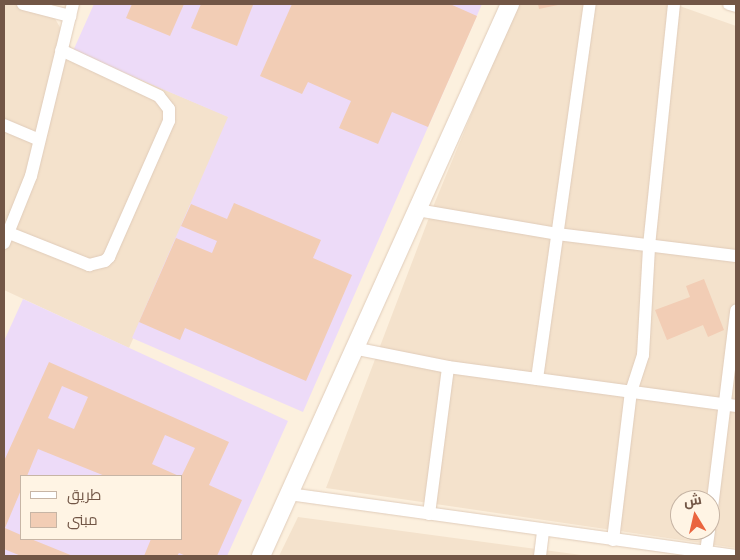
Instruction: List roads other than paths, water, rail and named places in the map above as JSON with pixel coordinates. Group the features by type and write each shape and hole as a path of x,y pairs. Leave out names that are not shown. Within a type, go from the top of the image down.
{"street":[{"path":"23,4 71,10 61,50 30,176 5,236 89,265 105,261 110,257 169,121 169,109 159,96 61,50"},
{"path":"261,556 353,348 510,4"},
{"path":"538,379 590,4"},
{"path":"613,540 632,392 644,355 649,246 674,4"},
{"path":"729,4 736,6"},
{"path":"4,125 39,140"},
{"path":"417,210 557,234 736,256"},
{"path":"716,490 731,405 736,311"},
{"path":"353,348 448,367 731,405"},
{"path":"429,514 448,367"},
{"path":"289,494 613,540 664,552 706,552 736,556"},
{"path":"540,556 543,531"},
{"path":"706,552 708,540"}]}
